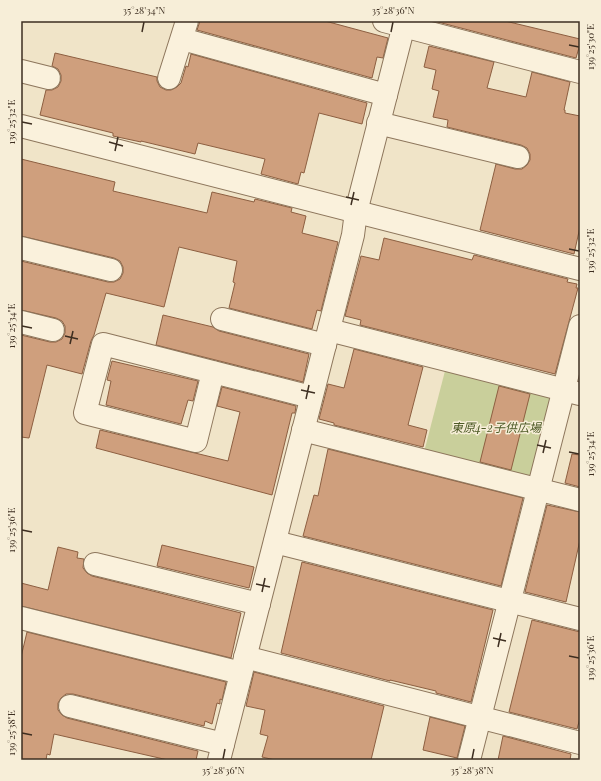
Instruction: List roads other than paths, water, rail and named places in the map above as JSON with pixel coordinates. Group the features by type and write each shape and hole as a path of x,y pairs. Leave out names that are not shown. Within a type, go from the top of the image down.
{"street":[{"path":"70,706 221,752 353,235 356,212 386,95 397,23 580,72"},
{"path":"169,78 184,30 386,95"},
{"path":"21,71 49,78"},
{"path":"378,122 518,157"},
{"path":"21,126 580,269"},
{"path":"21,248 111,270"},
{"path":"222,319 327,338 572,392"},
{"path":"21,322 53,330"},
{"path":"469,760 538,490 572,392 580,326"},
{"path":"213,372 196,441 85,413 103,344 213,372 311,397"},
{"path":"303,430 580,500"},
{"path":"275,542 580,619"},
{"path":"94,564 259,604"},
{"path":"21,618 480,717 580,743"}],"park label":[{"name":"東原4-2子供広場","path":"496,427"}]}
